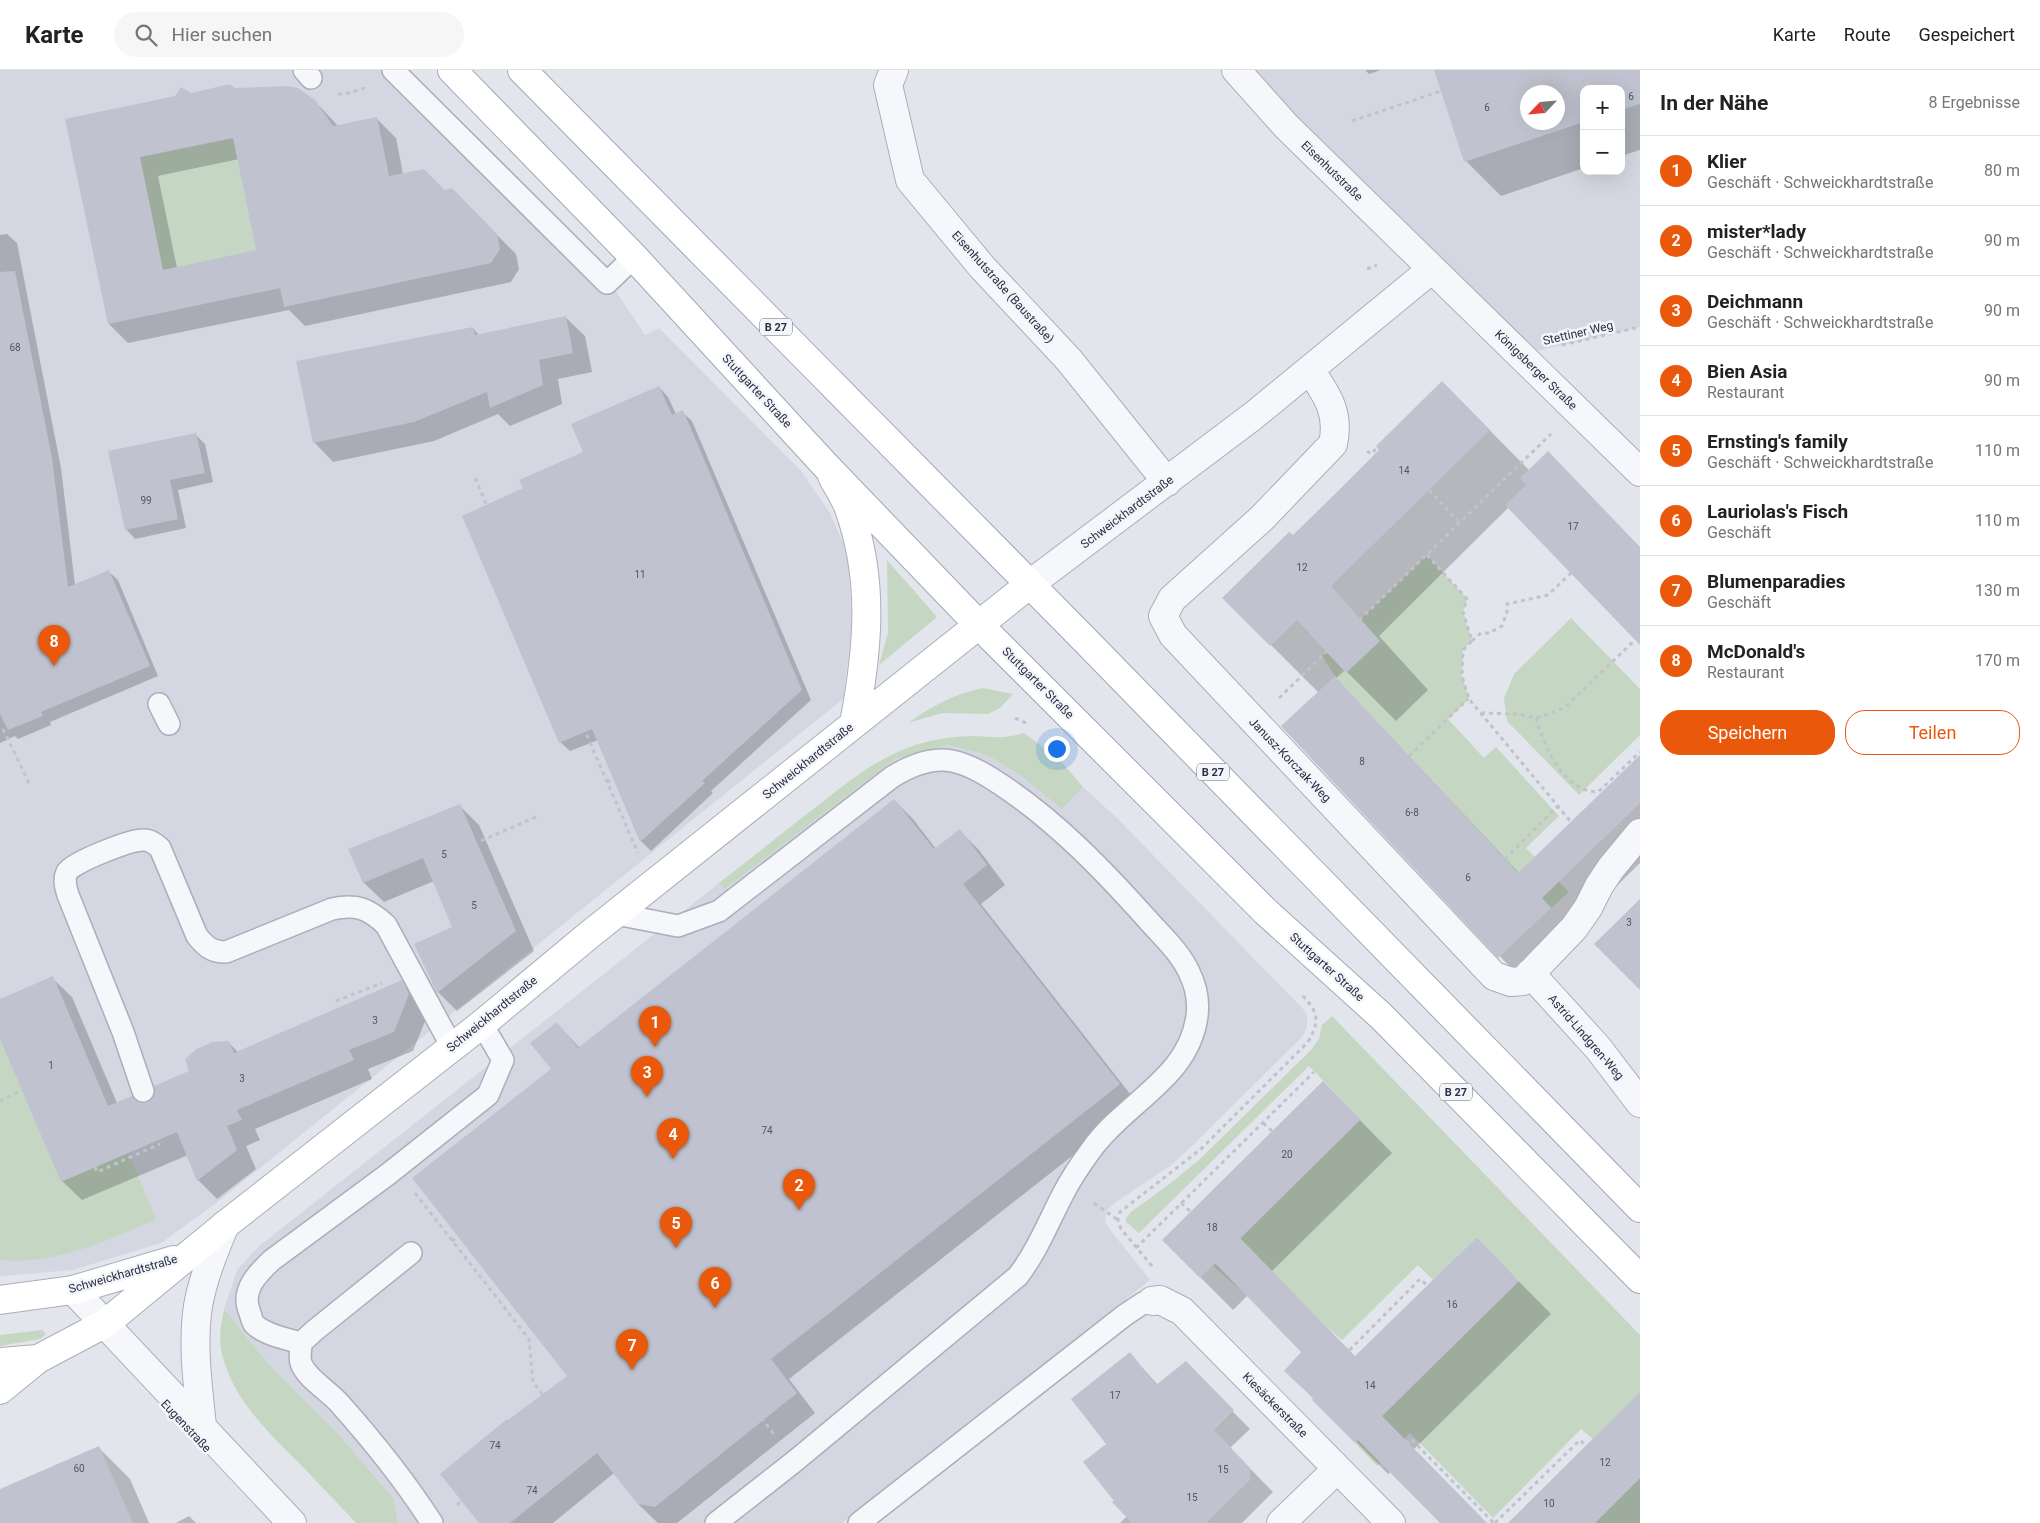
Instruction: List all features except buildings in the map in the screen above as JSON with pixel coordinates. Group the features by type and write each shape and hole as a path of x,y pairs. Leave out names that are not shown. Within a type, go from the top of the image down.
{"main road":[{"name":"Stuttgarter Straße","path":"452,70 634,257 826,466 978,624 1266,912 1381,1016 1640,1279"},
{"name":"B 27","path":"522,70 1030,584 1640,1208"},
{"path":"826,466 847,505 859,544 866,586 866,639 862,681 854,724"},
{"name":"Schweickhardtstraße","path":"0,1362 38,1359 106,1323 225,1225 482,1024 616,914 1030,584"},
{"name":"Schweickhardtstraße","path":"0,1300 73,1290 187,1256"},
{"path":"0,1390 38,1359"}],"street":[{"name":"Eisenhutstraße (Baustraße)","path":"894,70 888,85 910,180 982,267 1068,360 1167,482"},
{"name":"Eisenhutstraße","path":"1236,70 1286,126 1432,268"},
{"name":"Schweickhardtstraße","path":"1030,584 1167,482 1310,370 1432,268"},
{"name":"Königsberger Straße","path":"1432,268 1640,472"},
{"name":"Janusz-Korczak-Weg","path":"1310,370 1327,394 1336,429 1333,444 1262,518 1172,599 1163,616 1174,635 1494,976 1511,982 1523,981 1574,928 1611,868 1640,834"},
{"name":"Astrid-Lindgren-Weg","path":"1530,973 1598,1048 1640,1103"},
{"name":"Eugenstraße","path":"202,1426 197,1384 196,1344 198,1307 206,1273 225,1225"},
{"name":"Eugenstraße","path":"73,1290 292,1523"},
{"name":"Kiesäckerstraße","path":"1152,1301 1160,1300 1182,1311 1391,1523"},
{"name":"Eugenstraße","path":"106,1323 118,1355 276,1523"},
{"path":"1281,1523 1337,1469"}],"lane":[{"path":"393,70 607,283 634,257"},
{"path":"159,704 169,724"},
{"path":"616,914 678,926 719,911 892,777 906,768 929,762 952,761 982,773 1029,804 1078,846 1115,884 1168,944 1189,970 1198,994 1198,1014 1194,1034 1183,1057 1169,1075 1110,1127 1078,1167 1031,1259 1018,1276 795,1461 716,1523"},
{"path":"143,1091 123,1032 64,883 67,872 76,865 129,842 142,840 153,842 160,848 197,936 206,947 215,952 226,952 332,909 346,906 360,908 375,914 386,925 452,1046"},
{"path":"301,1343 269,1333 254,1324 247,1307 248,1289 257,1274 272,1260 396,1168 488,1095 504,1060 482,1024"},
{"path":"411,1252 301,1343 300,1362 310,1378 325,1389 340,1404 404,1483 432,1523"},
{"path":"859,1523 1125,1315 1143,1303 1152,1301"}],"path":[{"path":"307,74 326,93 345,94 366,89 373,83"},
{"path":"1352,121 1441,91"},
{"name":"Stettiner Weg","path":"1520,355 1640,327"},
{"path":"1254,722 1577,410"},
{"path":"1371,454 1377,448"},
{"path":"476,478 652,886"},
{"path":"1429,490 1460,524"},
{"path":"1427,555 1467,599 1463,612 1472,640"},
{"path":"1571,573 1548,595 1506,604 1507,612 1502,626 1489,633 1481,633 1462,650 1462,676 1468,699 1571,822"},
{"path":"1327,591 1359,621"},
{"path":"1481,713 1519,714 1536,718 1564,708 1635,640"},
{"path":"1409,756 1468,699"},
{"path":"1536,718 1544,743 1554,761 1571,782 1588,792 1598,792 1640,752"},
{"path":"2,729 29,783"},
{"path":"607,782 614,779"},
{"path":"614,798 621,796"},
{"path":"1505,859 1558,806"},
{"path":"482,841 538,816"},
{"path":"336,1001 378,984"},
{"path":"347,997 349,1003"},
{"path":"1136,1248 1314,1072"},
{"path":"0,1101 22,1090"},
{"path":"1263,1122 1272,1131"},
{"path":"95,1167 97,1172 160,1144"},
{"path":"396,1168 529,1339 533,1382 564,1422"},
{"path":"1181,1203 1190,1211"},
{"path":"452,1241 458,1237"},
{"path":"1285,1415 1420,1279 1428,1286"},
{"path":"1336,1363 1342,1370"},
{"path":"747,1410 770,1391 755,1371"},
{"path":"737,1386 795,1461"},
{"path":"660,1472 732,1415"},
{"path":"449,1511 569,1418"},
{"path":"667,1481 740,1424"},
{"path":"1358,1490 1411,1439 1496,1523 1580,1440 1586,1446"}],"shaded area":[{"path":"0,70 407,70 597,263 645,335 659,328 801,471 830,513 848,555 852,627 843,699 215,1204 161,1243 73,1270 0,1276"},
{"path":"1236,70 1640,70 1640,327 1520,355"},
{"path":"948,745 987,755 1020,775 1062,808 1083,787 1117,818 1304,1010 1307,1016 1307,1027 1303,1036 1192,1146 1170,1166 1116,1202 1106,1211 1105,1221 1111,1231 1150,1280 842,1523 398,1523 393,1498 340,1436 267,1362 224,1309 237,1270 258,1247 719,883 725,889 895,759"}],"green space":[{"path":"233,138 256,250 163,270 140,157"},
{"path":"1427,555 1467,599 1463,612 1472,641 1463,650 1462,676 1469,699 1448,719 1484,758 1496,747 1559,816 1526,848 1569,892 1551,908 1335,676 1322,656"},
{"path":"887,560 937,617 879,665 888,633"},
{"path":"1571,618 1640,689 1640,735 1579,795 1507,721 1504,698 1514,674"},
{"path":"983,688 1013,694 1000,708 988,714 942,713 908,723 944,701"},
{"path":"1024,733 1060,760 1083,787 1062,809 1020,775 987,755 948,745 895,759 725,889 719,883 848,782 901,750 952,737 1006,737"},
{"path":"1332,1016 1640,1335 1640,1403 1593,1439 1581,1429 1493,1518 1410,1433 1377,1466 1355,1443 1519,1281 1477,1237 1433,1280 1418,1265 1342,1340 1266,1265 1241,1290 1213,1266 1361,1119 1309,1066 1139,1233 1126,1222 1126,1218 1131,1212 1200,1159 1310,1051 1319,1039 1322,1025"},
{"path":"0,1039 61,1181 128,1153 156,1219 80,1250 39,1259 0,1260"},
{"path":"224,1309 267,1362 340,1436 393,1498 398,1523 356,1523 254,1415 234,1386 222,1354 220,1338"},
{"path":"42,1330 46,1334 40,1339 0,1346 0,1335"},
{"path":"1640,1478 1640,1523 1595,1523"}],"place":[{"name":"McDonald's","path":"54,666"},
{"name":"Klier","path":"655,1047"},
{"name":"Deichmann","path":"647,1097"},
{"name":"Bien Asia","path":"673,1159"},
{"name":"mister*lady","path":"799,1210"},
{"name":"Ernsting's family","path":"676,1248"},
{"name":"Lauriolas's Fisch","path":"715,1308"},
{"name":"Blumenparadies","path":"632,1370"}]}
